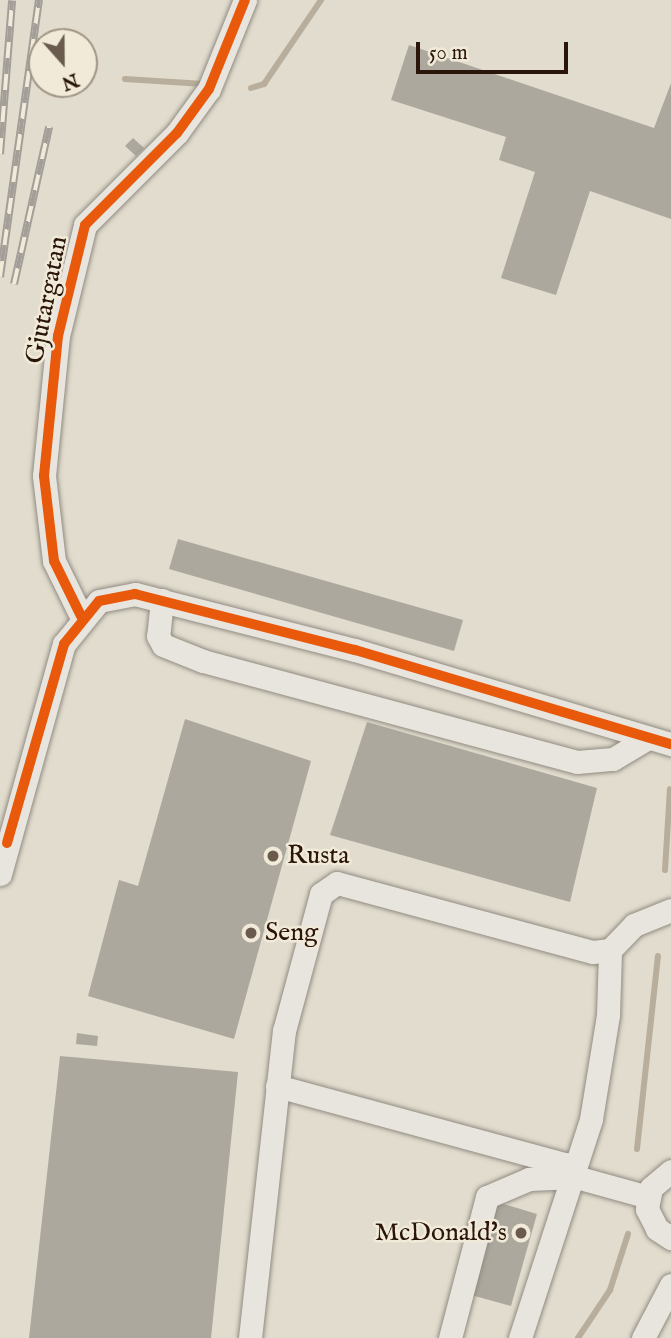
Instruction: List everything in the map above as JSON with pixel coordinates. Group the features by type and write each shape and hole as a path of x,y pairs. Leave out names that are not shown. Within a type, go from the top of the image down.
{"street":[{"name":"Gjutargatan","path":"81,616 54,561 44,476 58,336 85,225 177,133 209,89 245,0"},
{"path":"0,874 64,644 81,616 99,601 135,594 355,650 671,744"},
{"path":"162,600 158,636 163,645 213,664 577,762 613,759 648,738"},
{"path":"250,1338 284,1031 321,894 337,883 569,947 610,950"},
{"path":"520,1338 576,1177 602,1059 610,950 634,925 671,911"},
{"path":"277,1086 565,1164 576,1177"},
{"path":"671,1171 648,1197 651,1220 671,1238"},
{"path":"450,1338 487,1197 529,1179 576,1177 648,1197"},
{"path":"643,1338 671,1285"}],"building":[{"path":"409,45 654,128 671,83 671,219 590,191 556,295 501,278 535,172 499,160 506,137 391,100"},
{"path":"133,138 144,148 136,156 125,146"},
{"path":"178,539 463,620 454,651 169,569"},
{"path":"185,719 311,761 234,1039 88,996 119,880 138,886"},
{"path":"367,722 597,788 570,902 330,835"},
{"path":"77,1033 98,1036 97,1046 76,1044"},
{"path":"60,1056 238,1072 211,1338 29,1338"},
{"path":"497,1202 537,1214 511,1306 471,1295"}],"waterway":[{"path":"251,88 264,84 321,0"},
{"path":"125,79 204,84"},
{"path":"665,870 670,789"},
{"path":"637,1149 658,956"},
{"path":"578,1338 610,1290 628,1234"}],"railway":[{"path":"0,154 12,0"},
{"path":"0,277 39,0"},
{"path":"14,284 49,127"}],"cycle path":[{"path":"81,616 54,561 44,476 58,336 85,225 177,133 209,89 245,0"},
{"path":"7,843 64,644 99,601 135,594 355,650 671,744"}],"place":[{"name":"Rusta","path":"273,856"},
{"name":"Seng","path":"251,933"},
{"name":"McDonald's","path":"521,1233"}]}
